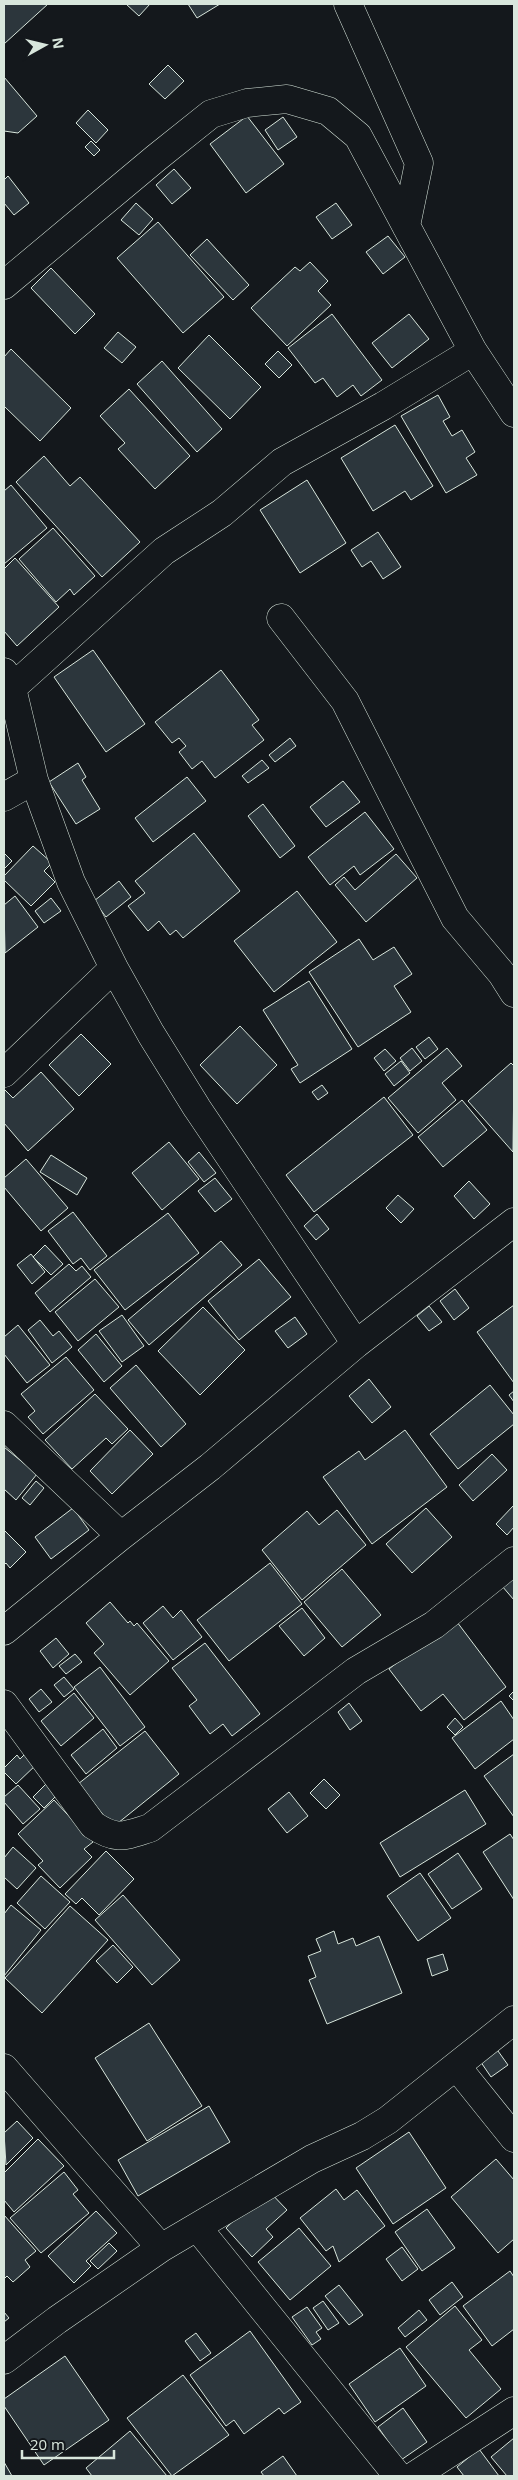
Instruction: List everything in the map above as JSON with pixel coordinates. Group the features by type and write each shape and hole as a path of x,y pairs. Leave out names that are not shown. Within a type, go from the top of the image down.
{"street":[{"path":"348,4 419,163 406,226"},
{"path":"4,285 211,114 247,103 287,99 328,111 358,136 473,351 514,413"},
{"path":"356,1344 150,1034 114,968 71,882 34,780 8,680 164,550 222,512 282,462 383,406 473,351"},
{"path":"282,618 345,701 455,918 502,974 514,993"},
{"path":"4,797 34,780"},
{"path":"4,1073 114,968"},
{"path":"4,1630 121,1536 210,1468 356,1344 512,1230"},
{"path":"4,1425 121,1536"},
{"path":"4,1704 93,1825 109,1836 127,1835 150,1828 356,1671 434,1625 514,1561"},
{"path":"4,2360 57,2320 162,2248 312,2159 362,2136 388,2120 514,2020"},
{"path":"457,2067 514,2138"},
{"path":"4,2068 162,2248"},
{"path":"197,2227 398,2476"},
{"path":"414,2476 514,2411"}],"building":[{"path":"4,4 48,4 4,44"},
{"path":"126,4 150,4 139,16"},
{"path":"188,4 220,4 197,18"},
{"path":"168,65 184,81 165,99 149,84"},
{"path":"4,77 37,116 18,133 4,131"},
{"path":"88,110 108,130 96,143 76,123"},
{"path":"247,116 284,164 246,193 210,144"},
{"path":"283,117 297,137 278,150 265,130"},
{"path":"91,141 100,150 94,156 85,147"},
{"path":"174,169 191,188 172,204 156,185"},
{"path":"8,176 29,203 14,215 4,203 4,180"},
{"path":"136,203 153,219 139,235 121,220"},
{"path":"336,203 352,225 332,239 316,217"},
{"path":"158,222 224,297 183,333 117,258"},
{"path":"388,236 405,257 383,274 366,252"},
{"path":"207,239 249,285 233,300 190,255"},
{"path":"310,262 328,281 318,291 331,305 287,346 251,308 295,267 300,271"},
{"path":"51,268 95,314 75,334 31,288"},
{"path":"332,314 382,380 361,396 353,385 337,397 323,378 315,383 288,348"},
{"path":"409,314 429,339 392,368 372,343"},
{"path":"118,332 136,347 122,363 104,348"},
{"path":"209,335 261,387 230,419 178,368"},
{"path":"11,349 71,408 40,441 4,406 4,357"},
{"path":"278,351 292,365 279,378 265,364"},
{"path":"162,361 222,429 197,452 137,384"},
{"path":"129,389 190,456 155,489 118,449 125,443 100,416"},
{"path":"438,395 450,417 443,421 452,436 462,430 475,452 466,458 477,475 446,493 401,416"},
{"path":"395,425 433,486 411,500 405,491 373,511 341,458"},
{"path":"44,456 70,486 80,477 140,542 102,577 16,482"},
{"path":"307,480 346,543 300,573 260,510"},
{"path":"11,485 47,528 4,564 4,491"},
{"path":"53,528 95,576 74,595 70,589 56,602 19,559"},
{"path":"378,532 401,567 383,579 371,561 362,567 351,550"},
{"path":"15,558 59,607 17,646 4,631 4,569"},
{"path":"93,650 145,724 106,752 54,677"},
{"path":"221,670 259,720 252,725 264,740 215,778 202,761 192,769 179,752 186,746 179,738 172,743 155,722"},
{"path":"290,738 296,746 275,762 269,755"},
{"path":"262,760 269,768 248,783 242,776"},
{"path":"78,763 86,777 82,780 100,809 76,824 49,782"},
{"path":"187,777 206,801 153,842 135,818"},
{"path":"343,781 360,802 326,827 310,807"},
{"path":"263,804 295,846 280,858 248,816"},
{"path":"365,812 394,849 360,875 354,866 330,885 308,857"},
{"path":"194,833 240,891 183,938 176,930 170,935 159,921 148,931 128,906 145,893 135,881"},
{"path":"33,846 52,863 44,871 55,882 31,906 4,880 4,876"},
{"path":"4,853 12,861 4,869"},
{"path":"396,854 417,878 366,922 335,885 344,877 355,890"},
{"path":"119,881 131,897 106,917 94,901"},
{"path":"297,891 337,942 274,992 234,941"},
{"path":"15,896 38,927 5,953 4,905"},
{"path":"51,898 61,911 44,923 35,911"},
{"path":"359,939 373,960 394,947 412,974 394,986 411,1012 358,1047 309,972"},
{"path":"309,981 352,1049 300,1083 291,1069 298,1065 263,1010"},
{"path":"240,1026 277,1065 237,1104 200,1065"},
{"path":"81,1034 111,1064 79,1096 49,1065"},
{"path":"429,1037 438,1049 425,1059 416,1047"},
{"path":"412,1048 422,1061 410,1071 400,1058"},
{"path":"447,1048 462,1066 442,1083 456,1100 418,1133 388,1098"},
{"path":"385,1049 396,1061 384,1071 374,1058"},
{"path":"401,1061 410,1073 394,1086 385,1074"},
{"path":"511,1063 514,1066 513,1152 468,1101"},
{"path":"41,1072 74,1109 28,1151 4,1123 4,1091 13,1098"},
{"path":"322,1085 328,1093 318,1100 312,1092"},
{"path":"384,1097 413,1135 314,1212 286,1175"},
{"path":"462,1100 487,1130 443,1167 418,1137"},
{"path":"169,1142 199,1179 162,1210 132,1173"},
{"path":"199,1152 216,1173 204,1182 188,1162"},
{"path":"51,1155 87,1178 77,1195 40,1172"},
{"path":"26,1159 68,1208 41,1231 4,1187 4,1178"},
{"path":"215,1178 232,1199 215,1212 198,1191"},
{"path":"469,1181 490,1204 474,1219 454,1196"},
{"path":"398,1195 414,1209 401,1223 386,1208"},
{"path":"73,1212 107,1256 90,1270 81,1258 73,1264 48,1231"},
{"path":"168,1213 199,1253 125,1310 94,1270"},
{"path":"317,1214 329,1229 316,1240 304,1226"},
{"path":"221,1241 242,1265 149,1345 128,1320"},
{"path":"45,1245 63,1264 51,1275 33,1257"},
{"path":"31,1254 45,1272 32,1284 17,1265"},
{"path":"259,1259 291,1297 239,1340 208,1301"},
{"path":"69,1264 76,1271 82,1266 91,1277 50,1312 35,1293"},
{"path":"95,1279 119,1307 78,1341 55,1312"},
{"path":"455,1289 469,1308 454,1320 440,1301"},
{"path":"514,1305 514,1383 477,1332"},
{"path":"429,1306 442,1322 429,1331 417,1316"},
{"path":"203,1307 245,1350 200,1395 158,1351"},
{"path":"122,1315 144,1346 122,1362 99,1331"},
{"path":"295,1317 307,1334 288,1348 275,1331"},
{"path":"40,1320 53,1336 59,1331 72,1347 52,1363 28,1330"},
{"path":"18,1325 50,1365 27,1383 4,1354 4,1337"},
{"path":"96,1334 122,1366 104,1382 78,1350"},
{"path":"66,1357 94,1390 43,1434 28,1417 35,1411 21,1394"},
{"path":"136,1365 186,1424 161,1447 110,1388"},
{"path":"369,1379 391,1407 372,1423 349,1396"},
{"path":"490,1385 514,1415 514,1424 458,1469 430,1434"},
{"path":"514,1391 514,1402 509,1395"},
{"path":"95,1394 128,1429 112,1444 106,1438 72,1469 45,1440"},
{"path":"130,1430 153,1454 112,1494 90,1471"},
{"path":"405,1430 447,1487 372,1544 323,1477 359,1451 365,1460"},
{"path":"4,1447 37,1474 16,1500 4,1489"},
{"path":"492,1454 507,1470 473,1501 459,1485"},
{"path":"36,1481 44,1488 30,1505 22,1498"},
{"path":"514,1505 514,1527 507,1535 496,1524"},
{"path":"73,1508 89,1530 51,1559 35,1537"},
{"path":"426,1508 452,1537 412,1573 386,1544"},
{"path":"337,1510 366,1545 302,1600 262,1550 307,1511 319,1525"},
{"path":"4,1530 26,1552 10,1568 6,1563 4,1565"},
{"path":"270,1563 302,1604 229,1661 197,1620"},
{"path":"342,1569 381,1615 342,1647 304,1602"},
{"path":"514,1576 514,1600 502,1586"},
{"path":"110,1602 128,1623 130,1621 134,1626 137,1623 169,1661 130,1695 94,1653 104,1644 86,1623"},
{"path":"163,1606 173,1618 181,1610 202,1637 173,1660 143,1623"},
{"path":"302,1608 325,1638 304,1656 279,1626"},
{"path":"454,1618 506,1687 464,1720 443,1694 421,1711 389,1669"},
{"path":"56,1638 69,1654 53,1668 40,1651"},
{"path":"205,1643 260,1714 232,1736 223,1724 210,1734 189,1706 197,1700 172,1668"},
{"path":"75,1654 82,1662 66,1674 59,1666"},
{"path":"100,1667 145,1727 120,1746 74,1687"},
{"path":"64,1677 74,1689 64,1697 54,1685"},
{"path":"41,1689 52,1702 39,1712 29,1699"},
{"path":"514,1691 514,1701 509,1696"},
{"path":"74,1693 94,1718 61,1746 41,1721"},
{"path":"501,1701 514,1720 514,1739 475,1769 452,1738"},
{"path":"349,1703 362,1721 350,1730 338,1712"},
{"path":"455,1718 463,1727 455,1735 447,1727"},
{"path":"103,1729 117,1748 86,1774 71,1755"},
{"path":"145,1731 179,1774 113,1827 78,1784"},
{"path":"28,1751 38,1763 16,1784 4,1772 4,1768 17,1755 20,1759"},
{"path":"514,1754 514,1817 484,1776"},
{"path":"324,1779 340,1795 326,1809 310,1793"},
{"path":"47,1783 58,1794 44,1808 33,1797"},
{"path":"18,1785 40,1809 23,1824 4,1802 4,1797"},
{"path":"465,1790 486,1824 400,1877 380,1843"},
{"path":"289,1792 308,1816 287,1833 268,1809"},
{"path":"54,1800 93,1842 84,1849 92,1857 60,1888 38,1865 43,1861 18,1834"},
{"path":"510,1834 514,1840 514,1900 483,1852"},
{"path":"13,1847 36,1868 17,1889 4,1877 4,1858"},
{"path":"106,1851 134,1879 99,1915 82,1898 76,1904 65,1894"},
{"path":"458,1853 482,1889 452,1909 428,1874"},
{"path":"420,1873 451,1918 418,1941 387,1896"},
{"path":"41,1876 70,1902 45,1929 17,1903"},
{"path":"123,1895 180,1960 152,1985 95,1920"},
{"path":"11,1905 41,1930 4,1976 4,1914"},
{"path":"70,1906 108,1940 42,2013 5,1978"},
{"path":"334,1931 338,1944 353,1938 356,1946 379,1936 402,1993 327,2024 309,1980 316,1977 308,1956 321,1951 316,1939"},
{"path":"113,1945 133,1967 117,1983 96,1961"},
{"path":"443,1954 448,1970 432,1976 427,1959"},
{"path":"149,2023 202,2106 147,2141 95,2058"},
{"path":"493,2044 508,2065 491,2077 476,2055"},
{"path":"209,2106 230,2142 138,2196 118,2160"},
{"path":"17,2121 33,2138 6,2165 4,2133"},
{"path":"409,2132 446,2188 393,2224 356,2168"},
{"path":"38,2139 64,2166 14,2212 4,2200 4,2173"},
{"path":"496,2159 514,2180 514,2239 498,2253 451,2197"},
{"path":"64,2172 78,2190 73,2194 89,2213 41,2253 10,2218"},
{"path":"267,2189 287,2210 266,2229 273,2237 252,2257 226,2228"},
{"path":"336,2189 344,2200 357,2190 385,2226 339,2262 333,2246 326,2251 300,2218"},
{"path":"427,2209 455,2248 422,2271 395,2232"},
{"path":"96,2211 117,2233 86,2261 91,2266 74,2283 48,2256"},
{"path":"4,2215 36,2251 25,2260 30,2267 13,2282 7,2276 4,2279"},
{"path":"299,2228 331,2266 290,2300 258,2262"},
{"path":"109,2243 117,2251 98,2269 90,2261"},
{"path":"402,2247 418,2269 402,2281 386,2259"},
{"path":"510,2271 514,2277 514,2329 492,2346 463,2306"},
{"path":"452,2282 463,2297 440,2315 429,2300"},
{"path":"339,2285 363,2315 349,2325 325,2296"},
{"path":"323,2301 339,2323 328,2330 313,2308"},
{"path":"455,2306 482,2340 469,2350 501,2389 466,2418 406,2347"},
{"path":"307,2307 322,2328 316,2332 321,2339 312,2345 292,2317"},
{"path":"419,2310 427,2320 405,2337 398,2328"},
{"path":"4,2312 9,2318 4,2322"},
{"path":"250,2331 301,2402 284,2414 279,2408 244,2434 234,2420 226,2426 190,2375"},
{"path":"196,2333 211,2353 200,2361 185,2341"},
{"path":"400,2348 426,2386 375,2422 349,2384"},
{"path":"65,2356 109,2420 44,2465 4,2406 4,2399"},
{"path":"183,2375 229,2435 172,2476 127,2418"},
{"path":"403,2408 427,2442 401,2460 378,2427"},
{"path":"130,2431 167,2476 92,2476 86,2468"},
{"path":"514,2438 514,2476 507,2476 491,2457"},
{"path":"479,2449 499,2476 464,2476 457,2467"},
{"path":"283,2456 297,2476 264,2476 261,2472"},
{"path":"4,2462 12,2476 4,2476"}]}
